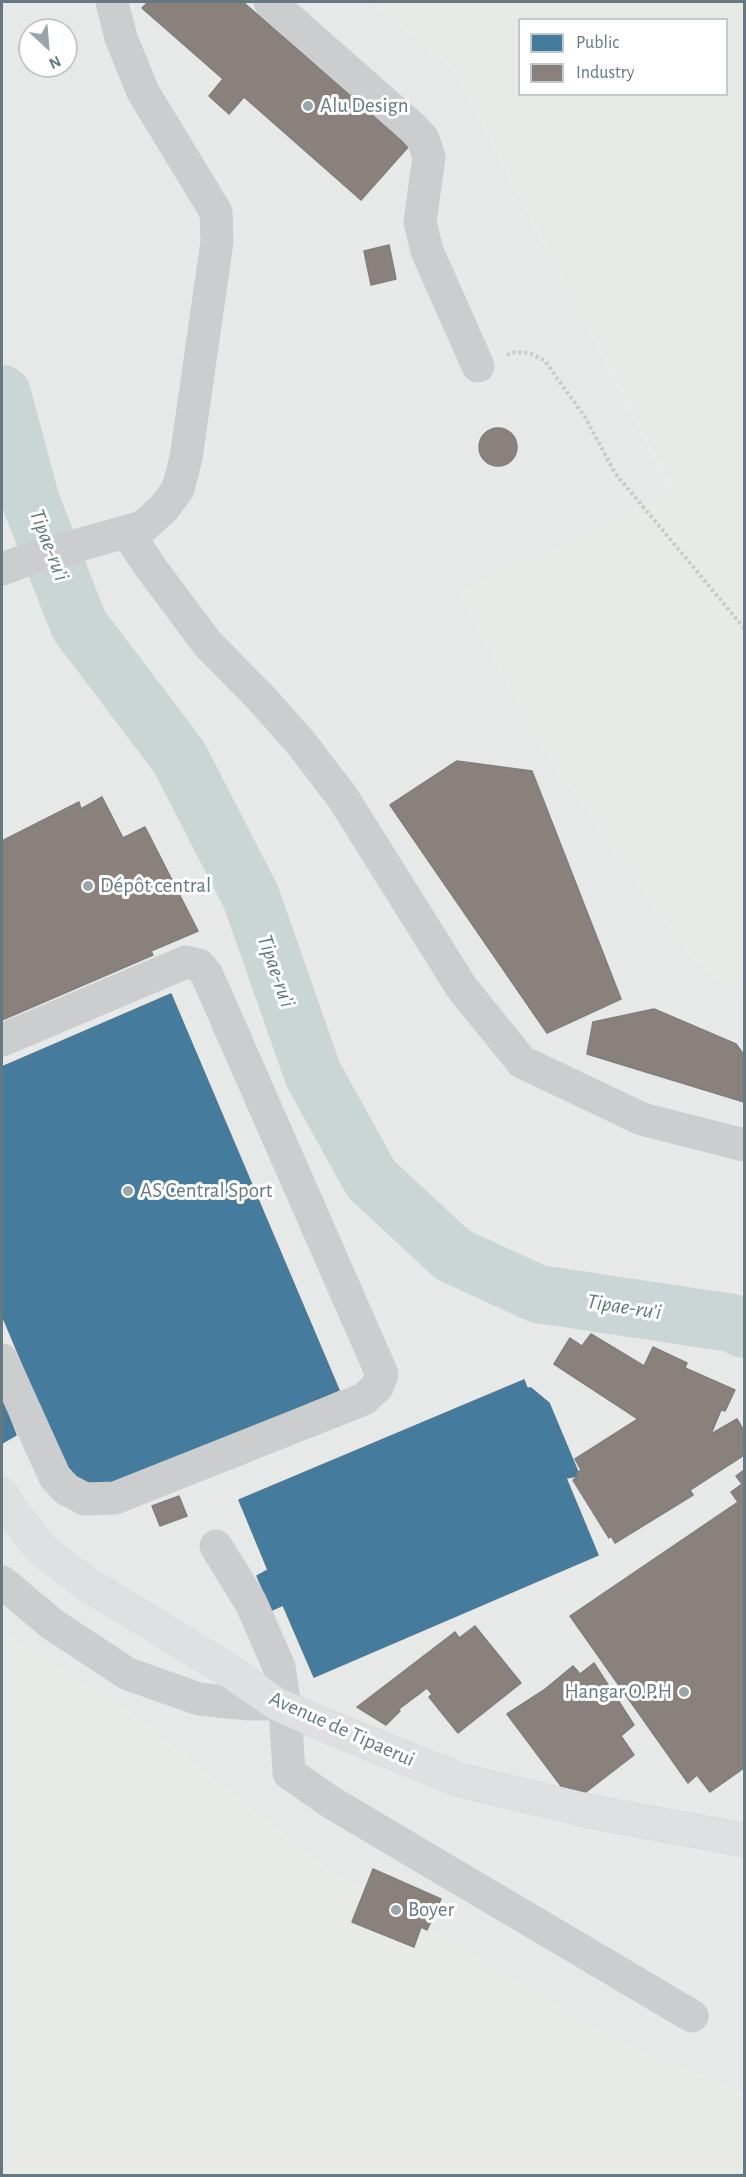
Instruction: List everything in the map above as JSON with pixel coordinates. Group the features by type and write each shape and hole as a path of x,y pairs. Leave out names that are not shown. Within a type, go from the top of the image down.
{"main road":[{"name":"Avenue de Tipaerui","path":"2,1495 42,1550 87,1584 223,1667 281,1706 460,1780 594,1812 744,1840"}],"street":[{"path":"16,564 142,527 164,508 178,489 186,458 217,242 216,212 143,92 121,38 112,2"},
{"path":"270,2 423,139 429,157 420,222 427,250 478,366"},
{"path":"112,536 151,568 207,643 301,743 343,798 462,988 522,1062 642,1119 744,1145"},
{"path":"2,1040 186,962 199,965 207,975 382,1374 377,1387 364,1399 115,1498 85,1498 66,1489 55,1477 2,1360"},
{"path":"216,1546 251,1603 279,1667 289,1773 332,1803 692,2016"},
{"path":"2,1582 52,1624 128,1674 199,1699 281,1706"}],"path":[{"path":"478,366 515,352 530,352 545,361 585,417 615,473 744,628"}],"shaded area":[{"path":"2,2 371,2 455,70 673,494 460,592 540,744 688,954 744,1000 744,2094 618,2042 321,1865 128,1712 2,1633"},
{"path":"371,2 744,2 744,1000 688,954 540,744 460,592 673,493 455,70"},
{"path":"2,1633 128,1712 321,1865 618,2042 744,2094 744,2175 2,2175"}],"building: Public":[{"name":"AS Central Sport","path":"171,994 339,1390 101,1490 68,1472 2,1315 2,1067"},
{"path":"524,1380 527,1388 531,1388 549,1403 578,1472 578,1476 566,1478 598,1555 314,1677 283,1605 272,1610 257,1576 268,1570 239,1500"},
{"path":"2,1399 16,1435 2,1443"}],"building: Industry":[{"name":"Alu Design","path":"148,2 243,2 409,146 361,200 244,97 229,114 209,96 223,79 142,8"},
{"path":"389,245 396,279 371,285 364,251"},
{"path":"498,428 511,434 517,447 511,460 498,466 485,460 479,447 485,434"},
{"path":"457,761 532,771 621,999 547,1033 390,805"},
{"name":"Dépôt central","path":"102,797 123,838 145,827 198,931 151,951 153,955 2,1020 2,841 79,802 81,809"},
{"path":"654,1009 736,1044 744,1055 744,1102 587,1054 593,1022"},
{"path":"591,1334 644,1366 653,1347 687,1363 685,1368 735,1390 725,1411 721,1410 711,1434 737,1419 744,1431 744,1455 690,1490 693,1495 615,1543 611,1536 609,1538 573,1480 581,1470 575,1459 638,1419 554,1364 570,1338 582,1346"},
{"name":"Hangar O.P.H","path":"744,1470 744,1768 710,1792 697,1775 688,1783 570,1616 738,1502 731,1492 742,1484 736,1476"},
{"path":"179,1496 187,1516 160,1526 152,1506"},
{"path":"475,1626 521,1683 458,1733 429,1697 432,1694 427,1688 399,1709 400,1711 386,1725 357,1707 455,1632 459,1638"},
{"path":"594,1663 634,1725 621,1736 634,1755 586,1792 561,1786 507,1714 544,1690 573,1666 580,1674"},
{"name":"Boyer","path":"373,1869 441,1899 427,1930 421,1927 414,1947 352,1922"}],"waterway":[{"name":"Tipae-ru’i","path":"2,394 31,502 79,625 179,757 251,897 313,1074 371,1179 453,1255 538,1294 732,1323 744,1329"}],"place":[{"name":"Alu Design","path":"308,106"},
{"name":"Dépôt central","path":"88,886"},
{"name":"AS Central Sport","path":"128,1191"},
{"name":"Hangar O.P.H","path":"684,1692"},
{"name":"Boyer","path":"396,1910"}]}
